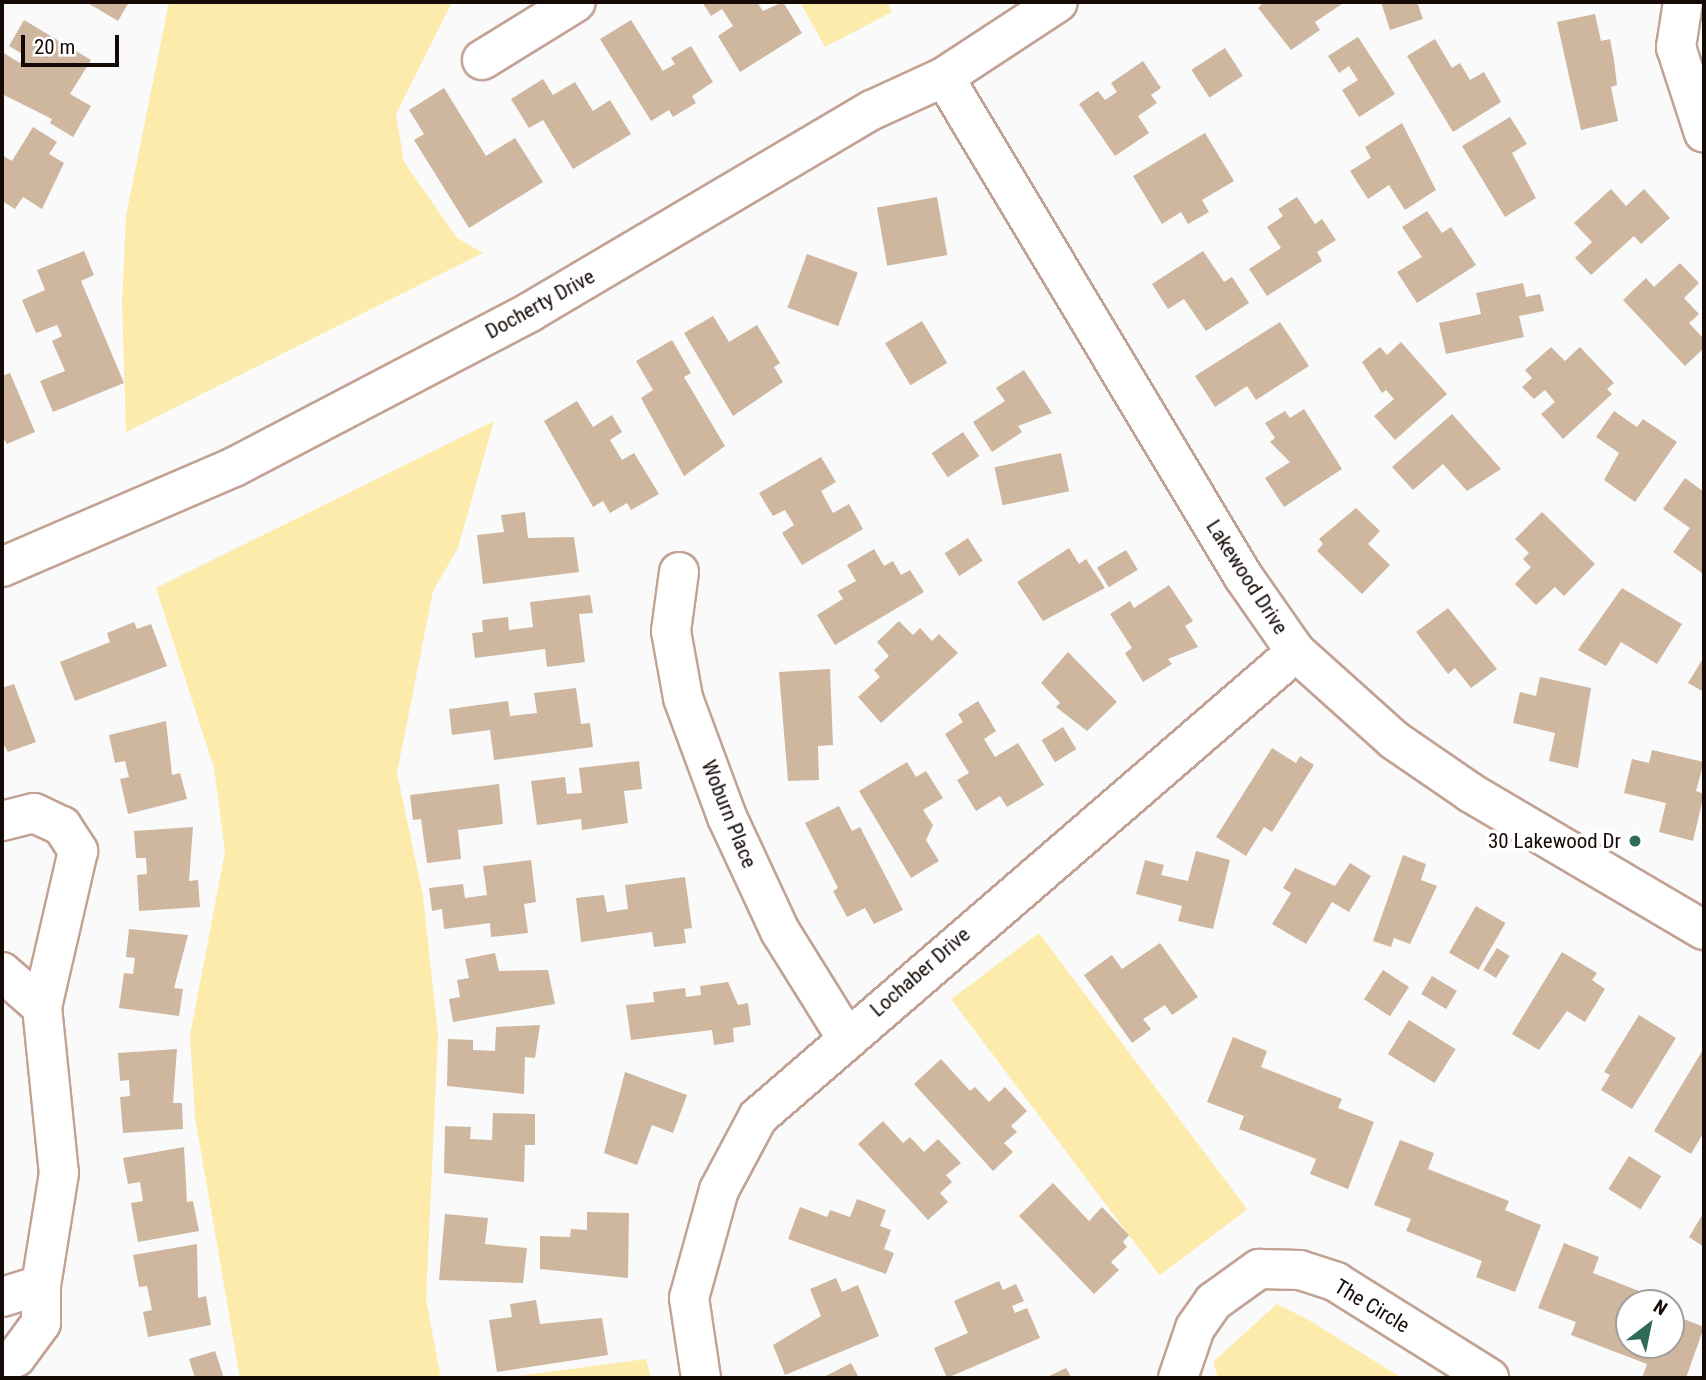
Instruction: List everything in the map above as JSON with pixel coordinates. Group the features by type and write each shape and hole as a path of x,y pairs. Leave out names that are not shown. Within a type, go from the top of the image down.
{"street":[{"path":"482,60 576,2"},
{"name":"Docherty Drive","path":"2,567 234,467 530,312 872,110 944,77 1058,2"},
{"path":"1683,2 1675,47 1704,133"},
{"name":"Lakewood Drive","path":"944,77 1243,576 1296,652 1394,740 1460,785 1704,930"},
{"name":"Woburn Place","path":"679,572 670,631 683,698 727,817 780,931 846,1037"},
{"name":"Lochaber Drive","path":"701,1378 688,1298 719,1190 758,1117 846,1037 1296,652"},
{"path":"2,821 34,813 62,826 78,851 42,1007 59,1173 41,1285 41,1323 16,1357 2,1363"},
{"path":"2,972 42,1007"},
{"name":"The Circle","path":"1178,1378 1195,1328 1213,1302 1259,1269 1300,1270 1336,1282 1489,1378"},
{"path":"2,1297 41,1285"}],"shaded area":[{"path":"169,2 452,2 396,114 404,162 457,238 483,253 126,432 122,302 126,216"},
{"path":"800,2 887,2 892,12 825,47"},
{"path":"494,421 458,548 433,591 397,773 423,896 438,1034 426,1300 441,1378 240,1378 195,1117 190,1035 225,852 214,768 156,588"},
{"path":"1039,933 1247,1209 1159,1276 951,999"},
{"path":"1277,1304 1307,1319 1402,1378 1218,1378 1213,1362"},
{"path":"646,1359 651,1378 503,1378"}],"building":[{"path":"86,2 129,2 118,21"},
{"path":"702,2 757,2 763,11 783,2 802,33 740,72 718,36 733,26 722,9 711,16"},
{"path":"1264,2 1345,2 1315,22 1320,30 1291,50 1258,8"},
{"path":"1381,2 1417,2 1423,19 1390,30"},
{"path":"1595,14 1601,41 1610,39 1617,85 1611,87 1618,121 1581,130 1557,22"},
{"path":"24,20 91,60 70,94 91,106 73,137 50,123 52,119 2,94 2,52 20,63 24,55 9,46"},
{"path":"631,20 663,71 675,64 671,58 691,46 713,82 692,96 696,103 673,117 669,110 651,121 600,39"},
{"path":"1358,37 1395,94 1359,117 1342,90 1358,80 1349,66 1339,73 1328,56"},
{"path":"1435,39 1452,68 1460,63 1470,80 1484,72 1501,102 1453,132 1407,56"},
{"path":"1225,48 1243,76 1209,97 1191,70"},
{"path":"1143,61 1161,88 1151,95 1157,103 1138,116 1149,133 1115,156 1079,104 1098,91 1105,100 1117,92 1111,83"},
{"path":"543,79 553,95 575,82 593,111 610,100 631,134 573,169 543,120 529,128 511,99"},
{"path":"444,88 486,156 515,138 543,182 469,228 414,140 424,134 409,110"},
{"path":"1510,117 1527,144 1512,153 1536,198 1505,217 1462,146"},
{"path":"1402,123 1436,190 1405,210 1389,185 1368,199 1350,171 1371,158 1365,147"},
{"path":"33,127 57,142 49,154 64,163 42,209 23,197 15,209 2,201 2,155 12,161"},
{"path":"1205,133 1234,181 1202,200 1209,212 1188,224 1181,212 1162,224 1133,176"},
{"path":"1611,189 1626,206 1644,189 1670,218 1641,244 1634,236 1591,275 1575,258 1592,242 1574,223"},
{"path":"937,197 947,255 887,266 877,208"},
{"path":"1297,197 1315,224 1322,219 1336,240 1317,252 1322,261 1267,296 1249,269 1281,248 1267,227 1283,216 1278,209"},
{"path":"1427,211 1442,233 1451,227 1476,265 1417,303 1397,272 1422,257 1402,227"},
{"path":"84,251 94,275 81,281 124,383 53,412 40,381 65,371 52,341 62,336 57,325 36,333 22,300 45,290 37,270"},
{"path":"1203,251 1224,282 1232,277 1249,303 1206,331 1184,299 1168,309 1152,284"},
{"path":"807,254 858,272 838,326 788,308"},
{"path":"1680,263 1699,283 1684,298 1699,314 1689,323 1704,339 1704,348 1685,366 1623,300 1646,278 1654,287"},
{"path":"1523,283 1526,297 1540,294 1544,311 1519,316 1524,337 1446,354 1439,323 1481,314 1476,293"},
{"path":"713,316 729,342 757,325 780,363 774,367 783,382 733,416 684,333"},
{"path":"922,321 947,363 910,385 885,343"},
{"path":"1280,322 1309,366 1256,400 1247,386 1215,407 1195,376"},
{"path":"672,340 691,373 684,377 725,446 684,476 641,398 653,390 636,361"},
{"path":"1401,342 1447,394 1395,440 1374,416 1394,399 1386,390 1382,393 1362,362 1380,347 1387,355"},
{"path":"1551,347 1565,361 1580,347 1614,383 1607,389 1612,394 1563,439 1541,414 1555,402 1545,390 1534,399 1522,387 1532,378 1525,370"},
{"path":"1024,370 1052,413 1018,426 1022,432 992,452 973,422 1005,401 996,388"},
{"path":"10,373 35,432 7,444 2,436 2,376"},
{"path":"577,401 593,427 612,415 622,432 610,440 622,460 634,453 659,494 631,510 627,503 610,513 603,501 593,507 544,421"},
{"path":"1304,409 1342,469 1284,507 1265,478 1290,462 1270,442 1275,438 1265,423 1285,411 1290,418"},
{"path":"1614,411 1637,427 1643,419 1677,442 1635,502 1604,480 1619,453 1596,437"},
{"path":"1452,414 1501,469 1467,491 1443,464 1413,490 1392,467"},
{"path":"963,432 979,456 948,477 931,453"},
{"path":"1061,453 1069,491 1003,505 994,467"},
{"path":"821,457 836,482 821,491 833,513 849,504 863,529 802,565 782,533 794,525 785,510 773,516 759,493"},
{"path":"1685,478 1704,492 1702,573 1673,552 1690,528 1663,509"},
{"path":"1356,508 1380,531 1368,544 1390,565 1362,594 1317,551 1323,544 1319,539"},
{"path":"525,512 528,538 574,537 579,572 483,584 477,535 504,532 501,515"},
{"path":"1542,512 1595,564 1564,596 1555,587 1536,605 1515,584 1531,567 1523,559 1529,553 1515,539"},
{"path":"968,538 983,561 959,576 945,553"},
{"path":"1069,548 1079,564 1086,559 1105,588 1043,621 1017,582"},
{"path":"874,549 884,566 893,561 901,575 910,570 924,592 835,645 817,615 843,599 838,591 856,581 847,565"},
{"path":"1126,550 1138,570 1109,587 1097,568"},
{"path":"1169,585 1193,621 1185,626 1198,647 1168,659 1172,664 1143,682 1125,653 1132,648 1110,614 1130,601 1134,608"},
{"path":"1622,588 1682,624 1657,664 1621,642 1606,666 1578,650"},
{"path":"590,595 593,613 579,614 585,662 547,667 545,649 475,658 472,633 483,632 482,620 508,617 509,630 533,627 530,602"},
{"path":"1448,608 1497,669 1471,688 1455,668 1448,674 1416,632"},
{"path":"899,621 913,635 920,628 932,641 939,634 958,653 881,723 858,697 880,677 874,670 889,656 877,642"},
{"path":"134,622 137,629 151,624 167,666 75,701 60,662 110,642 107,633"},
{"path":"1068,652 1117,702 1087,731 1056,707 1060,703 1041,683"},
{"path":"1704,657 1704,692 1688,683"},
{"path":"830,669 833,745 818,746 819,780 788,781 779,672"},
{"path":"1540,677 1591,688 1578,768 1549,761 1555,733 1513,723 1520,692 1536,696"},
{"path":"14,684 36,742 8,752 2,742 2,688"},
{"path":"576,688 581,724 590,723 593,747 494,760 490,730 452,735 449,709 508,701 510,716 537,713 534,693"},
{"path":"978,701 996,731 984,739 995,757 1018,743 1044,785 1007,807 1000,796 976,811 957,780 969,773 945,734 963,722 958,714"},
{"path":"166,721 172,775 180,773 187,799 128,814 120,779 129,777 125,761 115,763 109,735"},
{"path":"1063,727 1076,749 1055,762 1042,740"},
{"path":"1272,748 1296,763 1300,756 1314,765 1272,832 1264,827 1246,856 1216,837"},
{"path":"1652,750 1704,762 1696,791 1704,794 1693,841 1659,832 1666,803 1624,793 1632,759 1649,763"},
{"path":"639,761 642,789 624,791 628,823 582,830 581,819 537,825 531,781 565,777 567,794 582,793 579,768"},
{"path":"907,762 916,777 926,771 943,798 923,810 933,825 926,840 939,861 911,878 859,791"},
{"path":"499,784 503,824 458,830 461,859 427,863 421,819 413,820 410,795"},
{"path":"839,806 852,831 860,827 903,910 874,924 865,908 847,917 833,891 838,888 805,823"},
{"path":"193,827 189,881 198,880 200,907 139,911 137,875 147,874 146,858 136,858 134,831"},
{"path":"1196,851 1230,860 1213,929 1178,921 1182,906 1136,894 1145,860 1164,865 1161,875 1188,881"},
{"path":"1403,855 1426,864 1421,880 1437,886 1410,944 1394,938 1391,947 1373,941"},
{"path":"531,860 536,902 524,904 528,933 491,937 490,923 444,929 442,909 432,911 429,888 463,884 465,898 487,895 483,866"},
{"path":"1350,863 1371,876 1349,912 1332,902 1306,944 1272,924 1291,893 1283,888 1295,868 1335,886"},
{"path":"685,877 692,928 684,929 686,943 654,947 652,932 581,942 576,898 604,895 607,912 628,909 625,885"},
{"path":"1476,906 1505,923 1478,970 1449,953"},
{"path":"129,929 188,935 174,988 183,989 179,1016 119,1008 124,973 133,974 135,958 126,957"},
{"path":"1160,943 1198,997 1172,1015 1165,1005 1143,1019 1151,1029 1132,1043 1084,975 1112,955 1122,969"},
{"path":"1497,948 1510,956 1496,978 1483,970"},
{"path":"1562,952 1597,973 1592,980 1605,989 1585,1022 1567,1011 1539,1050 1512,1034"},
{"path":"495,953 499,971 548,970 555,1004 453,1022 449,999 460,997 457,980 469,978 465,959"},
{"path":"1383,970 1409,987 1390,1016 1364,999"},
{"path":"1432,976 1457,991 1446,1009 1421,994"},
{"path":"728,982 738,1005 748,1003 751,1025 733,1028 734,1042 714,1045 712,1030 631,1040 626,1005 654,1002 653,992 685,988 686,997 701,995 700,986"},
{"path":"1639,1015 1676,1038 1632,1109 1601,1090 1610,1075 1604,1072"},
{"path":"1409,1020 1456,1049 1434,1083 1388,1054"},
{"path":"540,1025 535,1058 525,1057 524,1094 447,1086 448,1039 473,1040 473,1050 495,1051 496,1027"},
{"path":"1233,1037 1267,1051 1261,1067 1342,1099 1338,1108 1374,1122 1348,1189 1310,1174 1316,1159 1239,1129 1244,1116 1207,1102"},
{"path":"1704,1048 1704,1132 1691,1154 1654,1131"},
{"path":"177,1049 173,1103 182,1103 183,1129 123,1133 120,1097 130,1096 129,1080 120,1081 118,1053"},
{"path":"941,1059 970,1091 975,1087 989,1102 1005,1087 1027,1111 1011,1126 1017,1132 1004,1143 1013,1152 993,1171 914,1084"},
{"path":"625,1072 687,1095 673,1133 652,1125 637,1165 604,1153"},
{"path":"493,1113 535,1114 535,1145 525,1145 524,1182 444,1173 445,1126 471,1127 470,1139 492,1140"},
{"path":"883,1121 903,1143 910,1137 924,1152 938,1139 961,1163 946,1175 952,1182 940,1193 948,1202 928,1220 858,1144"},
{"path":"1400,1140 1434,1153 1428,1169 1509,1201 1505,1210 1541,1225 1515,1292 1476,1277 1482,1261 1406,1231 1411,1219 1374,1205"},
{"path":"184,1147 187,1202 193,1201 199,1231 138,1242 131,1203 143,1201 140,1182 128,1184 123,1158"},
{"path":"1629,1156 1661,1176 1641,1209 1608,1189"},
{"path":"1053,1183 1089,1221 1102,1207 1129,1235 1123,1242 1127,1247 1111,1262 1119,1270 1094,1294 1019,1216"},
{"path":"857,1199 886,1210 880,1226 891,1230 884,1249 894,1253 886,1274 788,1239 800,1207 827,1217 830,1210 850,1217"},
{"path":"587,1212 629,1213 628,1278 540,1269 540,1236 570,1237 571,1229 587,1230"},
{"path":"1704,1212 1704,1247 1689,1237"},
{"path":"445,1214 488,1218 485,1244 527,1248 523,1283 439,1280"},
{"path":"1564,1243 1599,1257 1593,1273 1634,1289 1615,1289 1615,1352 1571,1335 1576,1322 1538,1308"},
{"path":"197,1244 198,1298 206,1296 211,1325 148,1337 143,1312 152,1310 147,1286 139,1287 133,1255"},
{"path":"836,1278 842,1292 858,1285 879,1336 785,1375 773,1345 821,1316 810,1289"},
{"path":"999,1281 1003,1290 1016,1284 1024,1301 1012,1306 1015,1313 1027,1308 1040,1338 947,1378 934,1348 968,1333 954,1301"},
{"path":"536,1300 540,1324 602,1318 608,1355 497,1372 489,1320 512,1317 510,1304"},
{"path":"1685,1320 1704,1327 1686,1378 1642,1378 1647,1364 1634,1359 1685,1359"},
{"path":"215,1351 224,1378 195,1378 189,1359"},
{"path":"851,1363 859,1378 822,1378"},
{"path":"1066,1368 1072,1378 1045,1378"}],"place":[{"name":"30 Lakewood Dr","path":"1635,841"}]}
